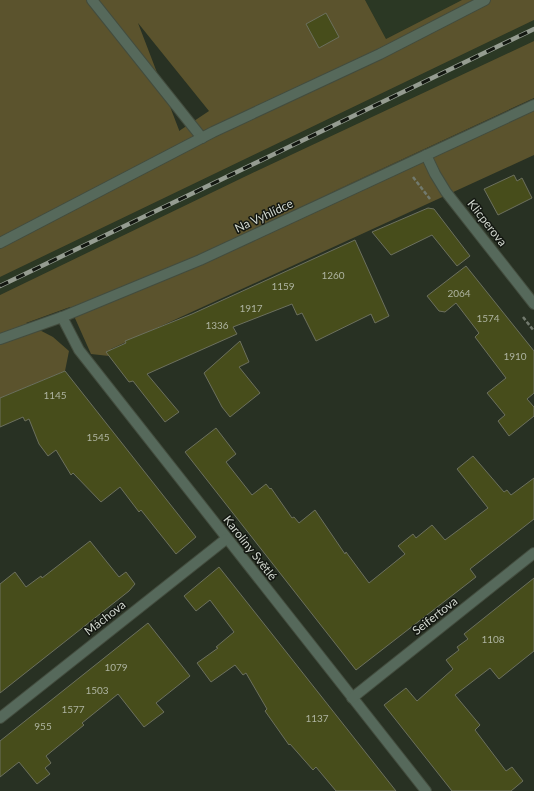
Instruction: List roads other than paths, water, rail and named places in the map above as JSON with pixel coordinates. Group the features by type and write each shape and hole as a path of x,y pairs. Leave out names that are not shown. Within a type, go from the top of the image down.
{"street":[{"path":"92,0 202,138"},
{"path":"0,243 202,138 380,54 485,0"},
{"name":"Na Vyhlídce","path":"0,339 62,317 200,260 534,105"},
{"name":"Klicperova","path":"426,155 446,192 534,304"},
{"name":"Karoliny Světlé","path":"62,317 79,350 226,539 426,791"},
{"name":"Máchova","path":"0,718 226,539"},
{"name":"Seifertova","path":"352,698 534,553"}],"railway":[{"path":"0,286 534,29"}]}
